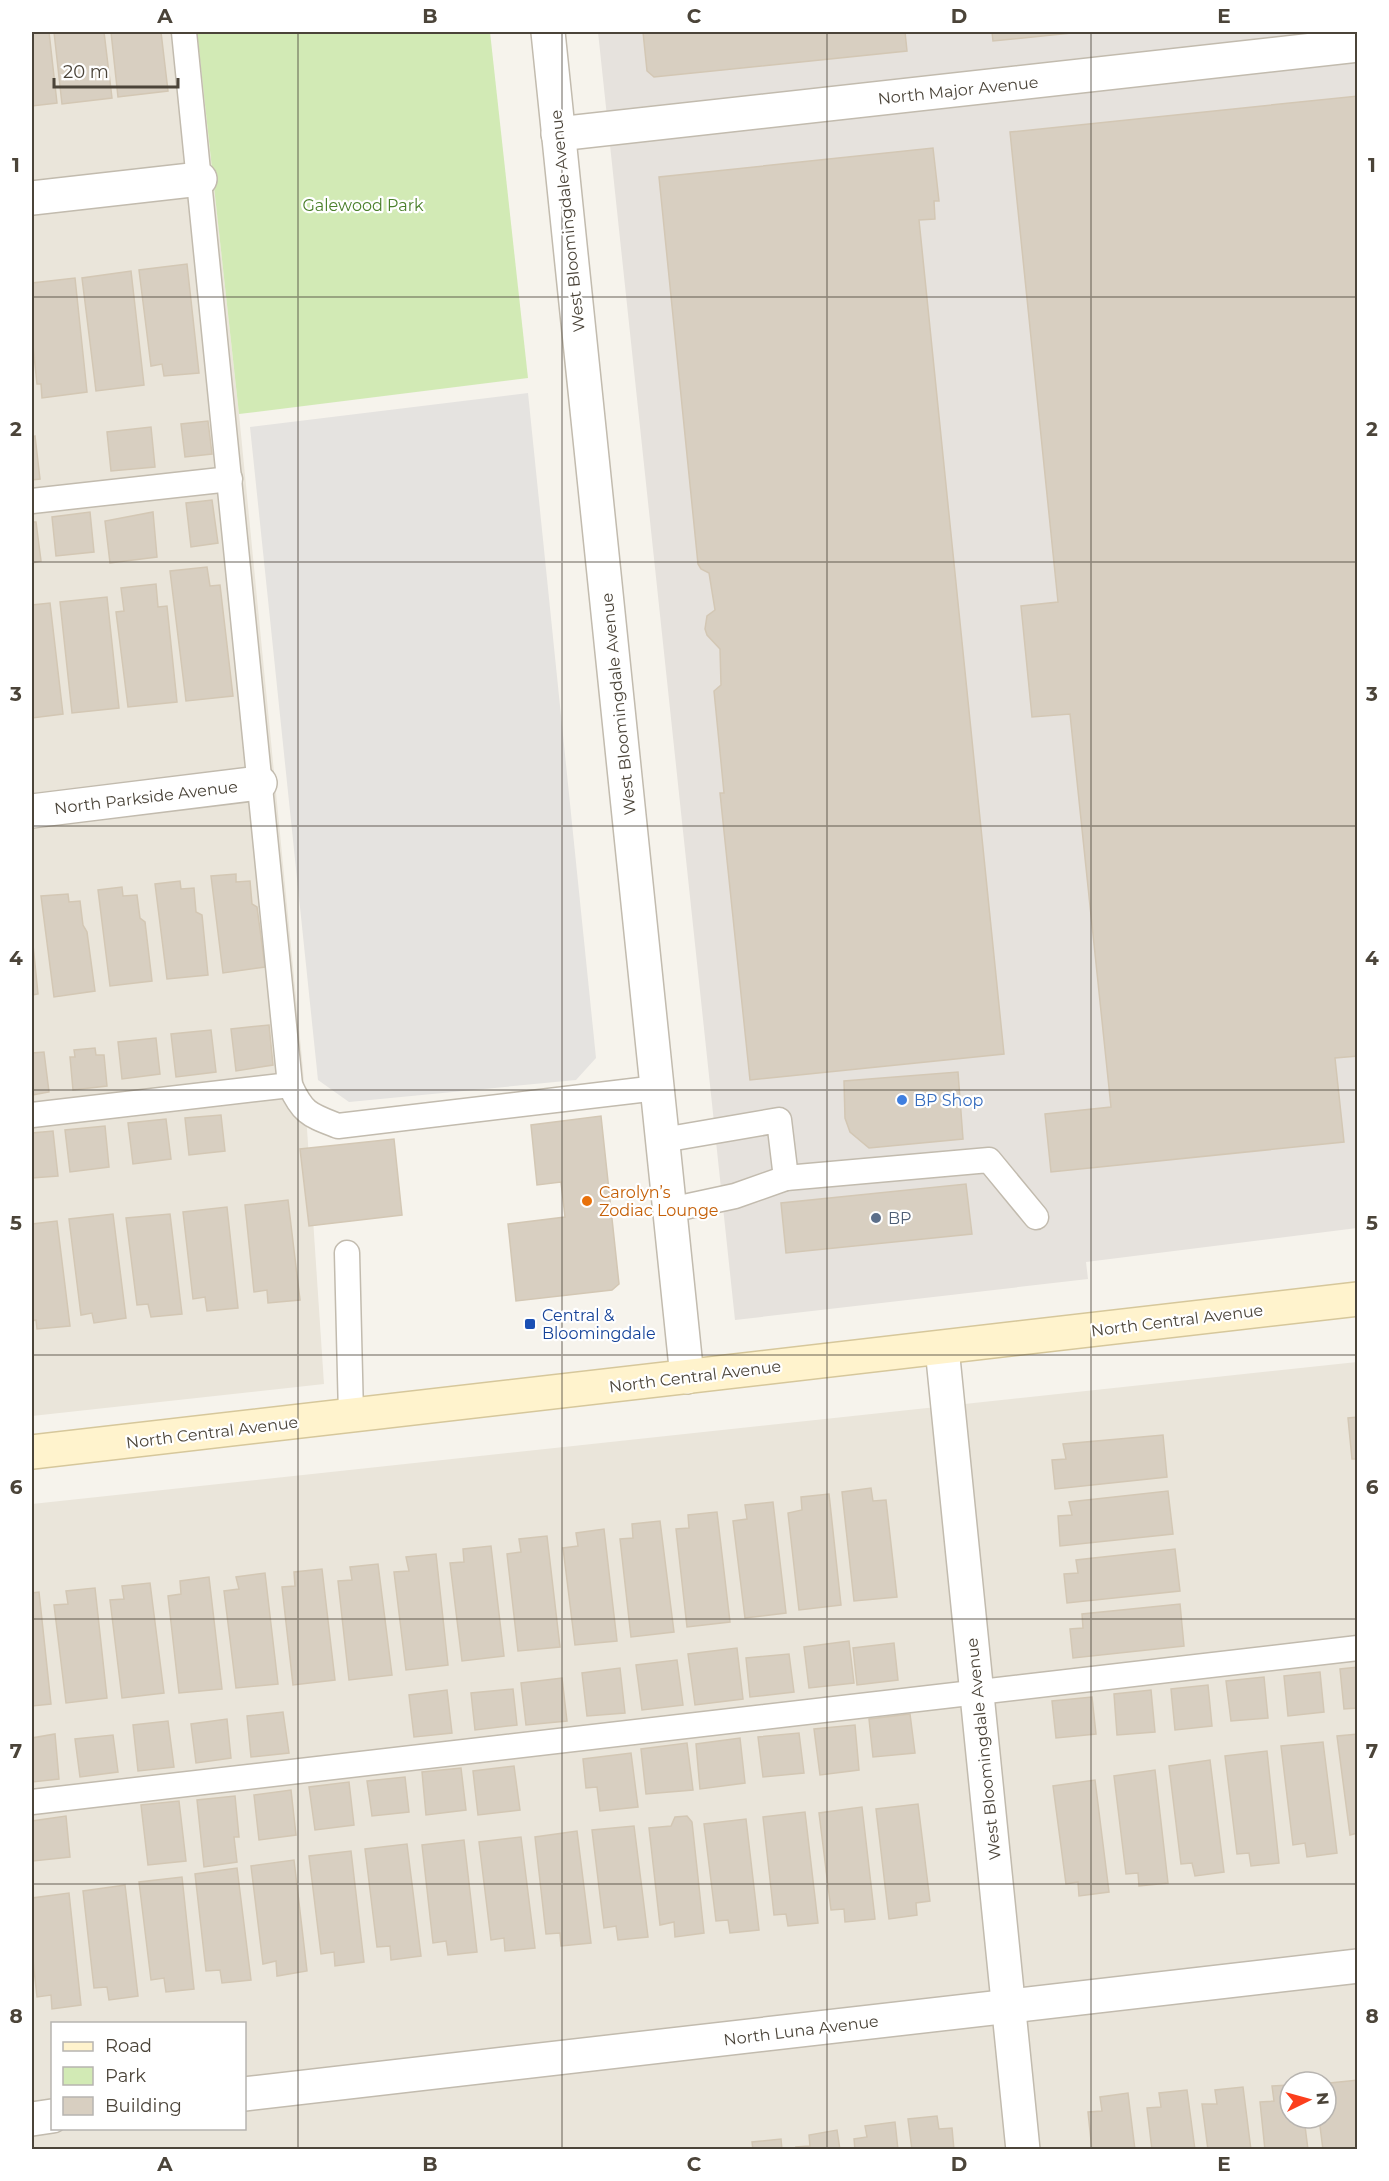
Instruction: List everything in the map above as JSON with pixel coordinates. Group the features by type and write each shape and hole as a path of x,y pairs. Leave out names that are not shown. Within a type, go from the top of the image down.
{"street":[{"name":"West Bloomingdale Avenue","path":"548,32 687,1377"},
{"name":"North Major Avenue","path":"558,134 1358,45"},
{"path":"32,198 200,179"},
{"name":"North Parkside Avenue","path":"32,811 260,783"},
{"name":"North Central Avenue","path":"32,1452 1358,1299"},
{"name":"West Bloomingdale Avenue","path":"942,1348 1023,2150"},
{"name":"North Luna Avenue","path":"246,2094 1358,1966"},
{"path":"32,2119 51,2116"}],"lane":[{"path":"184,32 290,1085 297,1102 310,1115 338,1126 657,1088"},
{"path":"32,501 230,478"},
{"path":"32,1116 290,1085"},
{"path":"663,1140 780,1120 786,1178"},
{"path":"670,1210 735,1196 786,1178 989,1160 1036,1217"},
{"path":"347,1253 351,1415"},
{"path":"32,1802 1358,1648"}],"shaded area":[{"path":"32,32 197,32 239,414 303,1069 324,1384 32,1416"},
{"path":"598,32 1357,32 1357,1228 1086,1262 1088,1279 735,1320"},
{"path":"528,393 596,1058 576,1080 349,1102 318,1080 250,427"},
{"path":"1357,1362 1357,2149 32,2149 32,1504"}],"green space":[{"name":"Galewood Park","path":"197,32 490,32 528,378 239,414"}],"building":[{"path":"32,32 49,32 57,103 32,106"},
{"path":"54,32 104,32 112,98 62,104"},
{"path":"111,32 161,32 168,91 118,97"},
{"path":"643,32 905,32 907,51 654,77 647,71"},
{"path":"992,32 1081,32 993,41"},
{"path":"1358,96 1358,1056 1335,1058 1344,1142 1051,1172 1045,1114 1111,1107 1070,714 1032,717 1021,606 1058,602 1010,132"},
{"path":"933,148 939,201 934,201 935,219 919,220 1004,1054 750,1080 720,793 724,793 714,691 721,685 720,649 707,635 705,629 707,616 715,610 709,573 701,569 698,564 659,177"},
{"path":"187,264 199,373 164,376 162,364 151,366 139,270"},
{"path":"131,271 144,385 96,391 82,278"},
{"path":"75,278 87,392 42,398 41,384 37,384 32,336 32,283"},
{"path":"208,421 212,454 185,457 181,424"},
{"path":"151,427 155,467 111,471 107,432"},
{"path":"35,436 40,479 32,480 32,437"},
{"path":"212,500 218,543 191,547 186,503"},
{"path":"90,512 94,552 56,556 52,517"},
{"path":"153,512 157,557 110,563 105,521"},
{"path":"32,522 36,522 41,561 32,563"},
{"path":"207,567 210,586 220,585 233,696 186,701 170,571"},
{"path":"156,584 158,607 167,606 177,702 128,707 116,612 124,611 121,588"},
{"path":"107,597 119,708 72,713 60,602"},
{"path":"50,603 63,714 32,718 32,605"},
{"path":"236,874 236,882 250,881 252,904 257,907 265,967 223,973 211,876"},
{"path":"180,881 181,889 194,888 196,912 202,915 208,975 167,979 155,884"},
{"path":"122,887 123,896 137,895 140,918 145,922 152,981 110,986 98,890"},
{"path":"68,894 69,902 80,901 83,925 87,932 95,991 54,997 41,896"},
{"path":"32,935 38,994 32,995"},
{"path":"269,1025 273,1065 236,1071 231,1029"},
{"path":"211,1030 216,1072 176,1077 171,1034"},
{"path":"156,1038 160,1074 122,1079 118,1042"},
{"path":"95,1048 96,1055 104,1055 107,1086 73,1090 70,1057 75,1057 74,1050"},
{"path":"44,1052 49,1092 32,1095 32,1053"},
{"name":"BP Shop","path":"958,1072 963,1139 869,1148 850,1132 845,1118 844,1081"},
{"path":"221,1115 225,1151 189,1155 185,1118"},
{"name":"Carolyn’s Zodiac Lounge","path":"601,1116 619,1284 612,1290 516,1301 508,1224 565,1217 561,1182 537,1185 531,1125"},
{"path":"166,1119 171,1159 133,1164 128,1123"},
{"path":"105,1126 109,1167 70,1172 65,1130"},
{"path":"53,1131 58,1176 32,1178 32,1133"},
{"path":"394,1139 402,1215 309,1226 300,1149"},
{"name":"BP","path":"966,1184 972,1234 786,1253 781,1203"},
{"path":"288,1200 300,1300 268,1303 267,1290 254,1292 245,1205"},
{"path":"227,1207 238,1308 207,1311 205,1297 193,1299 183,1212"},
{"path":"113,1214 126,1318 94,1323 92,1313 81,1315 69,1219"},
{"path":"170,1214 182,1314 151,1317 148,1304 137,1305 126,1218"},
{"path":"57,1221 70,1326 37,1329 36,1320 32,1321 32,1224"},
{"path":"1358,1417 1358,1459 1352,1459 1348,1418"},
{"path":"1163,1435 1167,1477 1055,1489 1052,1460 1066,1459 1063,1444"},
{"path":"871,1488 873,1501 886,1500 897,1597 854,1601 842,1492"},
{"path":"1168,1491 1173,1534 1060,1546 1058,1516 1072,1515 1069,1502"},
{"path":"829,1494 841,1605 799,1610 788,1513 802,1510 801,1497"},
{"path":"773,1502 786,1613 745,1618 733,1521 747,1519 745,1505"},
{"path":"717,1512 730,1622 687,1627 676,1529 689,1528 688,1515"},
{"path":"660,1521 674,1632 631,1637 620,1539 633,1538 632,1524"},
{"path":"604,1529 617,1641 575,1645 563,1548 578,1546 576,1533"},
{"path":"547,1536 560,1647 518,1651 507,1554 521,1552 519,1539"},
{"path":"491,1546 504,1656 462,1661 450,1563 464,1562 463,1549"},
{"path":"1175,1549 1180,1591 1067,1603 1064,1574 1078,1573 1076,1560"},
{"path":"436,1554 448,1665 406,1670 394,1572 409,1571 406,1557"},
{"path":"378,1564 392,1675 349,1680 338,1581 352,1580 350,1567"},
{"path":"322,1569 335,1680 293,1685 282,1587 295,1586 294,1572"},
{"path":"265,1573 278,1684 236,1688 224,1591 239,1589 236,1577"},
{"path":"209,1577 222,1689 179,1693 168,1596 181,1594 180,1581"},
{"path":"150,1583 164,1693 122,1698 110,1600 124,1599 122,1586"},
{"path":"95,1588 107,1698 66,1703 54,1605 68,1604 66,1591"},
{"path":"39,1592 51,1704 32,1706 32,1593"},
{"path":"1180,1604 1184,1646 1073,1658 1070,1629 1083,1628 1082,1614"},
{"path":"849,1641 854,1683 809,1688 804,1647"},
{"path":"894,1643 898,1680 857,1685 853,1648"},
{"path":"737,1648 743,1699 695,1705 688,1654"},
{"path":"789,1654 794,1692 750,1697 746,1658"},
{"path":"677,1660 683,1705 642,1710 636,1665"},
{"path":"1358,1667 1358,1708 1344,1709 1340,1669"},
{"path":"620,1668 625,1713 587,1716 582,1673"},
{"path":"1320,1672 1324,1712 1288,1716 1284,1676"},
{"path":"1264,1677 1268,1718 1231,1721 1226,1681"},
{"path":"562,1678 567,1721 526,1725 521,1683"},
{"path":"1208,1685 1212,1726 1175,1730 1171,1689"},
{"path":"513,1689 517,1725 475,1730 471,1693"},
{"path":"447,1690 452,1733 414,1737 409,1695"},
{"path":"1151,1690 1155,1732 1117,1735 1114,1694"},
{"path":"1092,1697 1096,1734 1056,1738 1052,1701"},
{"path":"283,1712 289,1753 251,1757 247,1716"},
{"path":"910,1714 915,1753 873,1757 869,1719"},
{"path":"227,1719 231,1758 196,1763 191,1724"},
{"path":"168,1721 174,1767 138,1771 133,1725"},
{"path":"855,1725 859,1770 820,1775 814,1729"},
{"path":"799,1733 804,1773 763,1777 758,1737"},
{"path":"55,1734 59,1779 32,1782 32,1738"},
{"path":"1358,1734 1358,1833 1350,1835 1337,1736"},
{"path":"113,1735 118,1772 80,1777 75,1739"},
{"path":"740,1738 745,1783 700,1789 696,1744"},
{"path":"1323,1742 1337,1853 1307,1857 1305,1843 1293,1845 1281,1746"},
{"path":"687,1743 693,1790 646,1794 641,1749"},
{"path":"1267,1751 1279,1863 1251,1866 1249,1853 1237,1854 1225,1756"},
{"path":"631,1753 638,1807 600,1811 597,1787 586,1788 583,1759"},
{"path":"1210,1760 1224,1872 1195,1876 1192,1863 1181,1864 1169,1766"},
{"path":"514,1766 520,1810 478,1815 473,1771"},
{"path":"461,1768 466,1810 426,1815 422,1772"},
{"path":"1155,1770 1168,1883 1139,1886 1138,1873 1126,1874 1114,1776"},
{"path":"405,1777 409,1812 372,1816 367,1781"},
{"path":"1095,1780 1109,1892 1079,1896 1078,1882 1066,1884 1053,1786"},
{"path":"349,1782 354,1825 315,1830 309,1787"},
{"path":"291,1790 296,1835 259,1840 254,1795"},
{"path":"235,1796 239,1837 234,1837 237,1862 204,1867 197,1800"},
{"path":"179,1801 186,1861 148,1865 141,1805"},
{"path":"918,1804 930,1901 916,1903 917,1915 889,1919 876,1809"},
{"path":"862,1807 875,1919 845,1922 844,1909 831,1910 819,1813"},
{"path":"805,1812 818,1923 788,1926 786,1914 774,1915 763,1817"},
{"path":"66,1816 70,1857 33,1861 32,1821"},
{"path":"687,1816 692,1822 704,1933 675,1937 674,1922 660,1925 649,1828 671,1826 675,1817"},
{"path":"746,1819 759,1930 730,1933 728,1920 716,1921 704,1824"},
{"path":"634,1826 648,1937 618,1940 616,1926 604,1928 592,1830"},
{"path":"577,1831 591,1943 561,1946 560,1933 546,1934 535,1837"},
{"path":"521,1837 535,1948 505,1951 504,1938 491,1940 479,1842"},
{"path":"464,1840 477,1952 448,1955 446,1941 433,1943 422,1845"},
{"path":"407,1844 421,1956 391,1960 390,1946 377,1947 365,1849"},
{"path":"351,1851 364,1962 335,1966 334,1952 321,1954 309,1856"},
{"path":"294,1860 307,1971 277,1976 276,1961 263,1964 251,1866"},
{"path":"237,1868 251,1980 222,1983 220,1970 206,1971 195,1874"},
{"path":"182,1877 194,1989 166,1992 164,1978 151,1980 139,1882"},
{"path":"125,1885 138,1996 109,2000 107,1987 94,1988 83,1891"},
{"path":"69,1893 81,2005 52,2009 51,1995 37,1997 32,1951 32,1898"},
{"path":"1358,2080 1358,2150 1323,2150 1320,2130 1338,2130 1338,2082"},
{"path":"1272,2086 1278,2086 1278,2130 1306,2130 1308,2150 1265,2150 1260,2102 1274,2101"},
{"path":"1243,2087 1251,2150 1208,2150 1202,2104 1217,2104 1215,2090"},
{"path":"1187,2090 1195,2150 1152,2150 1147,2108 1161,2107 1159,2093"},
{"path":"1128,2093 1135,2150 1092,2150 1088,2112 1102,2111 1100,2097"},
{"path":"937,2116 939,2129 952,2128 954,2150 912,2150 908,2119"},
{"path":"895,2122 898,2150 855,2150 854,2139 867,2137 865,2126"},
{"path":"837,2130 840,2150 797,2150 796,2147 810,2146 809,2135"},
{"path":"781,2139 782,2150 753,2150 752,2142"}],"place":[{"name":"BP Shop","path":"902,1100"},
{"name":"Carolyn’s Zodiac Lounge","path":"587,1201"},
{"name":"BP","path":"876,1218"},
{"name":"Central & Bloomingdale","path":"530,1324"}]}
